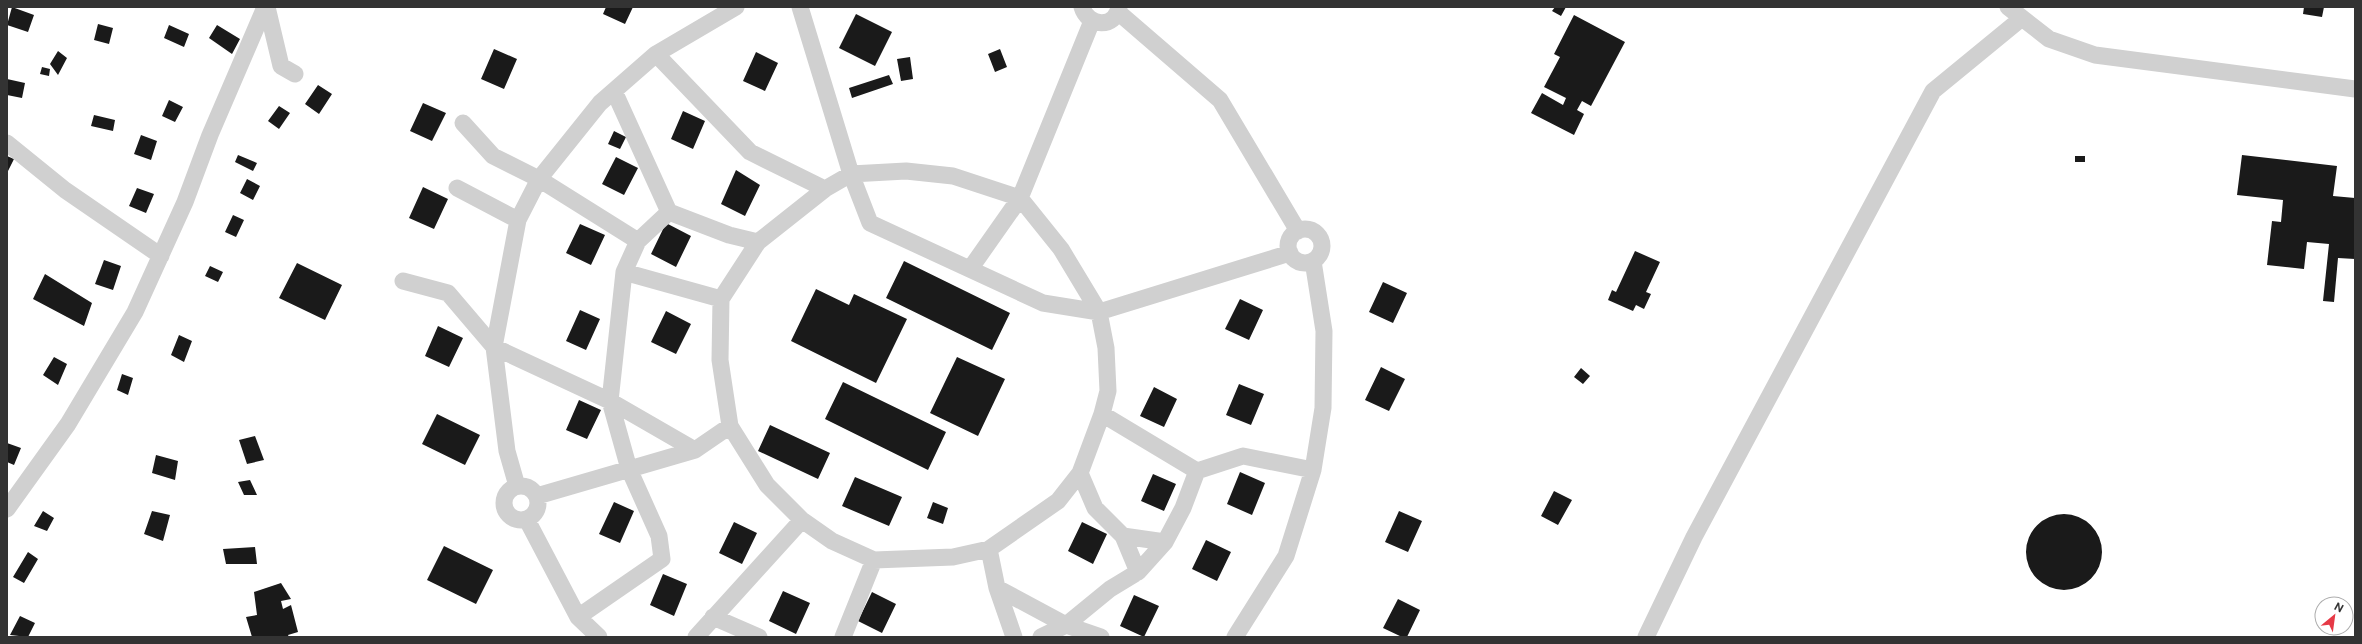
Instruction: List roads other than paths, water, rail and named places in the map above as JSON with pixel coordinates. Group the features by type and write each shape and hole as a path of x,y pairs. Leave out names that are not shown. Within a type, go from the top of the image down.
{"street":[{"path":"266,7 281,66 295,74"},
{"path":"7,509 68,424 135,312 161,256 266,7"},
{"path":"517,486 507,451 494,347 518,220 539,179 600,103 656,54 736,7"},
{"path":"800,7 852,174 870,223 1042,303 1099,312 1290,253"},
{"path":"1082,7 1084,13 1092,21 1097,23 1110,21 1119,9 1220,100 1298,230"},
{"path":"2008,7 2049,40 2095,55 2355,89"},
{"path":"1652,632 1694,537 1933,91 2022,18"},
{"path":"970,269 1020,198 1092,21"},
{"path":"656,54 750,152 825,189"},
{"path":"614,91 669,212 729,235 758,242"},
{"path":"463,123 493,156 539,179 638,241"},
{"path":"7,143 65,190 161,256"},
{"path":"906,171 953,176 1020,198 1061,249 1099,312 1106,348 1108,391 1102,414 1080,474 1058,501 989,549 953,557 874,560 832,540 802,520 767,485 730,426 720,360 721,299 758,242 825,189 852,174 906,171"},
{"path":"457,188 518,220"},
{"path":"578,617 662,559 659,536 629,469 610,401 624,272 638,241 669,212"},
{"path":"1304,229 1314,232 1321,241 1321,252 1313,261 1302,263 1293,258 1290,253 1288,248 1290,238 1298,230 1304,229"},
{"path":"1234,637 1286,556 1313,470 1323,408 1324,339 1313,261"},
{"path":"624,272 721,299"},
{"path":"403,281 448,293 494,347 610,401 695,450"},
{"path":"1102,414 1197,470 1243,456 1313,470"},
{"path":"537,496 695,450 730,426"},
{"path":"1041,637 1066,625 1110,589 1138,572 1165,542 1184,508 1197,470"},
{"path":"1080,474 1095,508 1123,536 1138,572"},
{"path":"517,486 528,488 537,496 538,501 536,512 527,520 512,518 505,510 504,498 511,489 517,486"},
{"path":"527,520 578,617 599,637"},
{"path":"696,637 802,520"},
{"path":"1123,536 1165,542"},
{"path":"989,549 997,588 1014,637"},
{"path":"843,637 874,560"},
{"path":"997,588 1066,625 1101,637"},
{"path":"713,617 759,637"}]}
